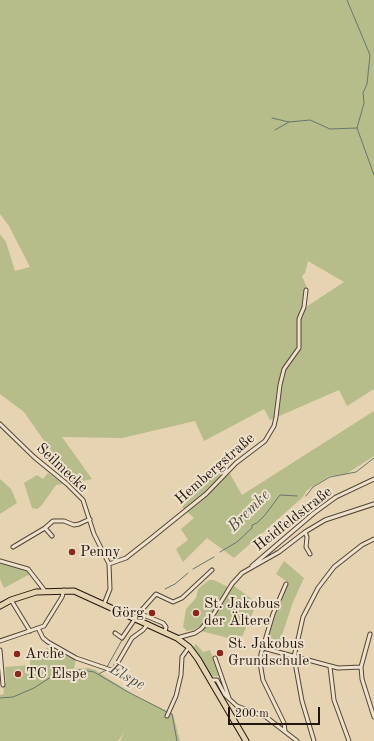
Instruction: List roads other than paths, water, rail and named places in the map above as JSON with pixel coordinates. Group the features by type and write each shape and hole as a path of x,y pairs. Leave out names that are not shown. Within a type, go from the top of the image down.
{"main road":[{"path":"0,606 25,595 45,591 64,590 81,593 177,638 188,646 198,658 246,741"}],"street":[{"name":"Hembergstraße","path":"109,564 126,558 149,540 206,494 236,462 265,441 274,426 284,369 299,348 299,319 304,307 306,290"},
{"name":"Seilmecke","path":"0,424 34,457 67,484 83,500 94,534 109,564 110,589 104,604"},
{"name":"Heidfeldstraße","path":"249,568 314,513 336,497 374,479"},
{"path":"177,638 182,635 195,633 200,629 213,615 233,582 249,568 279,552 306,532 332,517 374,504"},
{"path":"13,547 56,520 74,525 90,519"},
{"path":"45,528 52,536"},
{"path":"306,532 306,547 310,554"},
{"path":"314,741 302,701 294,657 303,617 318,588 339,562 362,545 374,539"},
{"path":"0,561 28,569 45,591"},
{"path":"115,633 122,638 139,613 156,594 173,602 182,598 212,570"},
{"path":"285,731 284,723 262,680 260,656 264,648 276,604 286,584"},
{"path":"0,641 38,628 45,624 64,590"},
{"path":"11,600 30,631"},
{"path":"139,613 163,623 166,627 165,632"},
{"path":"38,628 45,639 71,655 92,664 112,670 131,640 148,624"},
{"path":"370,634 361,667 363,685 374,717"},
{"path":"169,714 181,675 181,661 188,646"},
{"path":"264,648 330,667 361,667"},
{"path":"0,650 3,685"},
{"path":"215,658 229,698"},
{"path":"330,667 334,700 349,741"},
{"path":"210,680 217,680 229,698 240,708 261,715 297,741"}],"waterway":[{"path":"347,0 370,55 367,84 363,93 364,103 357,128 374,175"},
{"path":"272,118 289,122 310,120 330,129 357,128"},
{"path":"275,130 289,122"},
{"name":"Bremke","path":"306,496 313,487 330,477 356,472 374,458"},
{"name":"Bremke","path":"220,552 237,542 252,528 252,525 257,523 265,515 280,495 297,496"},
{"name":"Bremke","path":"193,569 214,557"},
{"name":"Bremke","path":"165,589 175,584 188,573"},
{"name":"Bremke","path":"107,667 122,640"},
{"name":"Elspe","path":"0,698 13,697 34,688 54,675 74,670 82,670 94,672 128,692 167,712"},
{"name":"Bremke","path":"99,674 106,670"},
{"name":"Elspe","path":"170,713 172,714 177,741"}],"place":[{"name":"Penny","path":"72,552"},
{"name":"Görg","path":"152,613"},
{"name":"St. Jakobus der Ältere","path":"196,613"},
{"name":"St. Jakobus Grundschule","path":"220,653"},
{"name":"Arche","path":"17,654"},
{"name":"TC Elspe","path":"18,674"}]}
